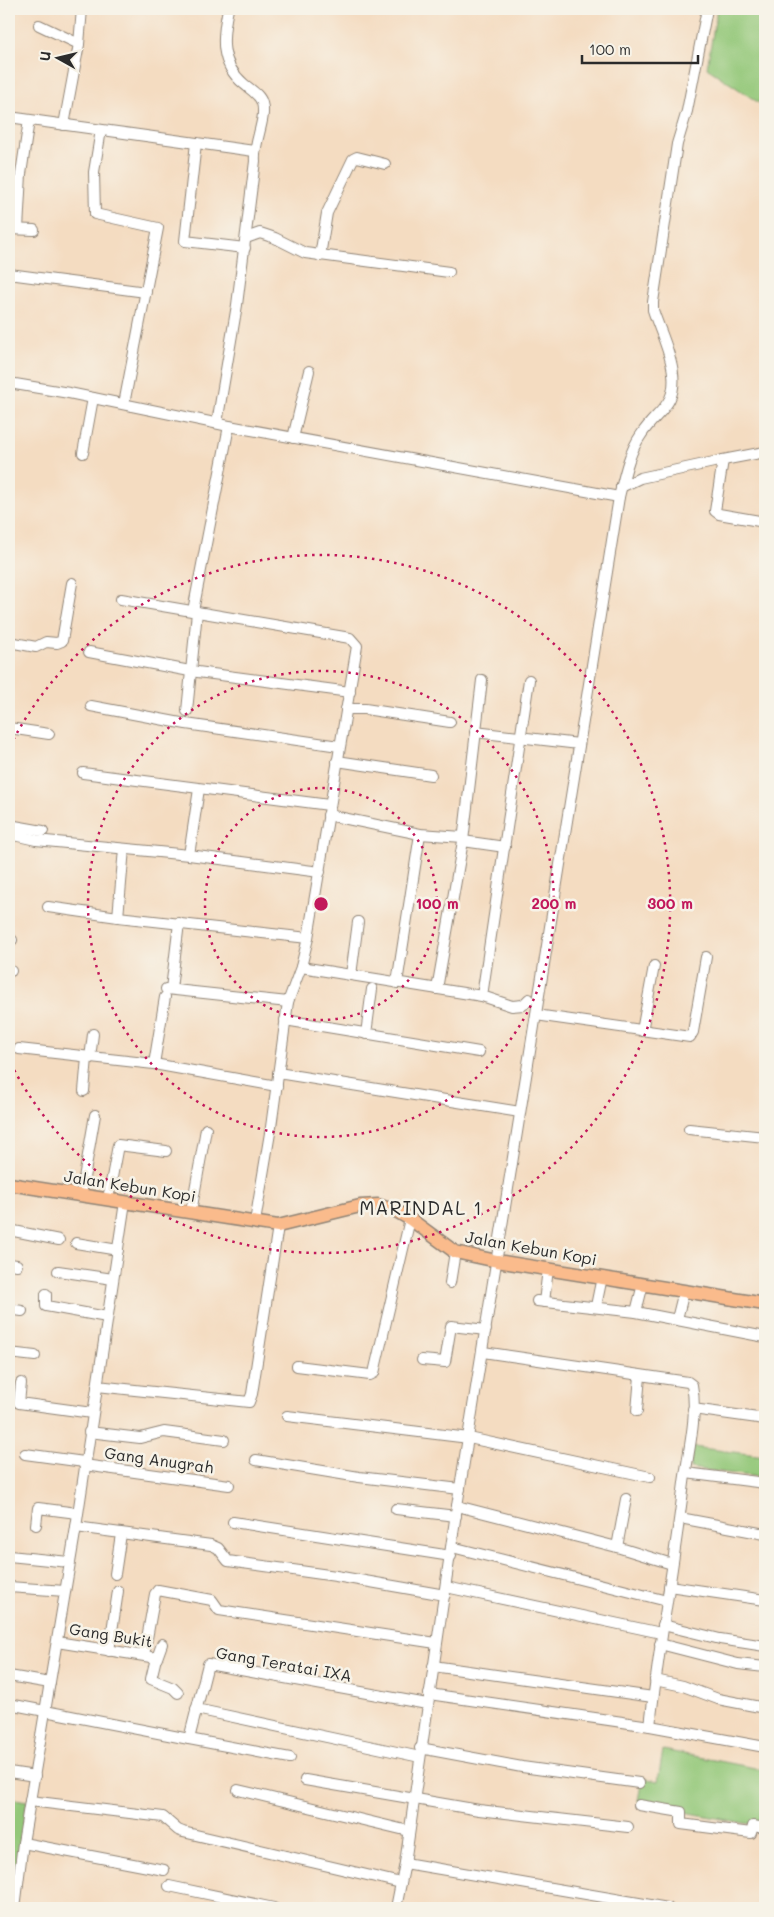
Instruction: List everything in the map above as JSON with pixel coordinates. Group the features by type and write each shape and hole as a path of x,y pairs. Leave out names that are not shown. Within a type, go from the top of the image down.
{"main road":[{"name":"Jalan Kebun Kopi","path":"9,1184 278,1226 360,1206 378,1206 396,1211 410,1219 455,1252 497,1261 765,1304"}],"street":[{"path":"64,125 79,44 82,9"},
{"path":"217,423 246,243 254,168 254,150 263,105 252,90 234,75 227,63 223,34 228,9"},
{"path":"396,1908 405,1862 456,1511 620,492 632,453 641,434 668,406 673,391 673,372 653,310 653,302 676,144 687,111 707,9"},
{"path":"40,25 79,44"},
{"path":"9,117 254,150"},
{"path":"28,120 13,229 34,230"},
{"path":"101,130 94,172 94,211 99,216 158,228 124,404"},
{"path":"196,143 185,241 246,243 260,233 275,238 305,253 449,272"},
{"path":"320,256 327,213 353,159 357,157 366,158 385,164"},
{"path":"9,274 146,292"},
{"path":"293,438 308,371"},
{"path":"9,383 293,438 620,492 640,478 765,452"},
{"path":"84,453 93,398"},
{"path":"187,711 195,612 229,426"},
{"path":"723,460 715,511 719,514 765,522"},
{"path":"9,642 36,647 46,642 62,641 72,583"},
{"path":"121,600 350,638 357,646 308,938 288,1002 277,1086 255,1222"},
{"path":"89,652 190,671 350,692"},
{"path":"437,989 463,839 482,680"},
{"path":"482,996 528,680"},
{"path":"91,706 186,724 340,746"},
{"path":"346,709 365,709 450,722"},
{"path":"9,728 49,734"},
{"path":"475,732 579,744"},
{"path":"337,761 431,775"},
{"path":"83,773 329,810 420,834 463,839 505,847"},
{"path":"188,855 199,789"},
{"path":"9,825 43,831"},
{"path":"9,834 36,840 188,855 320,872"},
{"path":"397,983 420,834"},
{"path":"118,917 124,849"},
{"path":"48,907 118,917 308,938"},
{"path":"351,975 358,922"},
{"path":"154,1064 180,923"},
{"path":"536,1015 642,1031 692,1036 706,957"},
{"path":"642,1031 654,966"},
{"path":"300,968 482,996 512,1006 523,1005 529,999"},
{"path":"366,1034 372,989"},
{"path":"167,992 288,1002"},
{"path":"285,1020 479,1052"},
{"path":"84,1091 93,1034"},
{"path":"19,1049 154,1064 277,1086"},
{"path":"278,1073 520,1112"},
{"path":"81,1195 95,1115"},
{"path":"191,1212 206,1129"},
{"path":"688,1129 765,1137"},
{"path":"108,1199 118,1145 166,1151"},
{"path":"15,1908 23,1843 76,1527 84,1463 125,1202"},
{"path":"297,1366 373,1375 410,1219"},
{"path":"97,1386 249,1402 252,1394 278,1226"},
{"path":"9,1230 59,1240"},
{"path":"76,1243 118,1250"},
{"path":"450,1283 455,1252"},
{"path":"548,1269 541,1302 596,1306 636,1312 765,1337"},
{"path":"58,1271 112,1280"},
{"path":"596,1306 602,1277"},
{"path":"636,1312 643,1284"},
{"path":"677,1319 684,1291"},
{"path":"46,1294 46,1306 107,1316"},
{"path":"9,1309 22,1311"},
{"path":"422,1360 445,1362 451,1326 486,1330"},
{"path":"483,1352 690,1382 693,1388 694,1409 686,1472 662,1629 650,1726"},
{"path":"9,1353 35,1356"},
{"path":"637,1411 640,1376"},
{"path":"21,1383 19,1403 92,1413"},
{"path":"694,1409 765,1419"},
{"path":"287,1416 469,1438 650,1476"},
{"path":"89,1432 140,1438 164,1432 224,1440"},
{"name":"Gang Anugrah","path":"25,1454 229,1485"},
{"path":"256,1460 460,1489"},
{"path":"686,1472 765,1482"},
{"path":"617,1547 626,1499"},
{"path":"36,1525 38,1508 77,1513"},
{"path":"396,1509 456,1511 617,1547 672,1564"},
{"path":"680,1518 765,1534"},
{"path":"233,1522 451,1551 667,1601"},
{"path":"76,1527 215,1546 228,1561 445,1591 765,1646"},
{"path":"115,1574 121,1534"},
{"path":"9,1556 69,1562"},
{"path":"669,1586 765,1600"},
{"path":"9,1587 65,1591"},
{"path":"144,1656 154,1594 158,1590 212,1600 218,1610 436,1643"},
{"path":"108,1651 118,1591"},
{"name":"Gang Bukit","path":"57,1642 158,1657"},
{"path":"162,1644 151,1679 173,1688 178,1694"},
{"path":"660,1644 738,1664 765,1666"},
{"name":"Gang Teratai IXA","path":"189,1739 208,1664 428,1699"},
{"path":"433,1666 653,1697"},
{"path":"9,1676 50,1683"},
{"path":"655,1680 683,1686 718,1699 765,1708"},
{"path":"428,1699 650,1726 765,1747"},
{"path":"9,1704 290,1758"},
{"path":"196,1709 420,1752 639,1783"},
{"path":"9,1772 35,1776"},
{"path":"305,1780 479,1810 628,1827"},
{"path":"238,1790 409,1831"},
{"path":"30,1801 164,1817 178,1830 183,1832 401,1883"},
{"path":"639,1805 681,1812 682,1824 751,1833 753,1826 765,1828"},
{"path":"23,1843 164,1870"},
{"path":"405,1862 668,1908"},
{"path":"170,1886 274,1908"}],"green space":[{"path":"717,9 765,9 765,107 707,68"},
{"path":"693,1447 765,1456 765,1478 690,1468"},
{"path":"663,1750 765,1770 765,1827 642,1804 638,1801 642,1778 658,1781"},
{"path":"9,1798 27,1801 12,1908 9,1908"}],"district":[{"name":"MARINDAL 1","path":"421,1208"}]}
